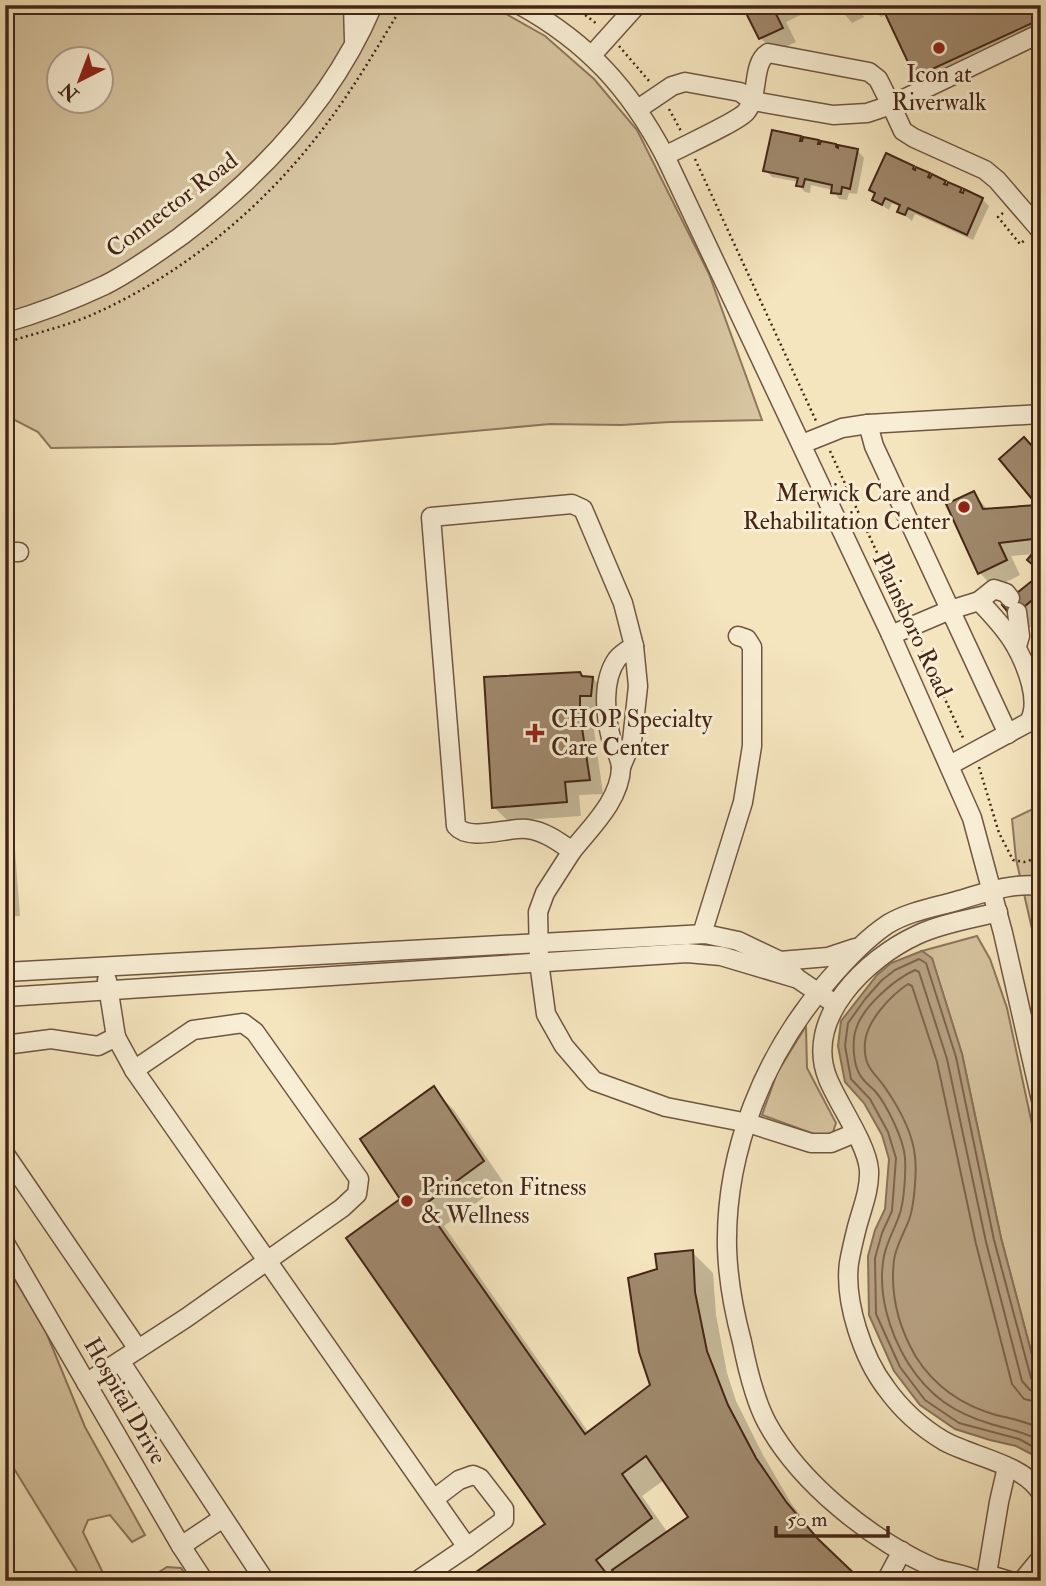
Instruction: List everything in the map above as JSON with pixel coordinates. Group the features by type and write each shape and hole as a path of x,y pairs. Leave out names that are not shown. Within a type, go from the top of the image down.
{"street":[{"path":"354,5 354,43"},
{"name":"Connector Road","path":"5,323 35,314 106,284 162,250 212,212 265,165 305,119 354,43 373,5"},
{"name":"Plainsboro Road","path":"520,5 550,22 608,71 638,109 665,156 891,635 972,818 999,912 1041,1100"},
{"path":"592,55 637,5"},
{"path":"638,109 672,86 685,82 740,92 753,101 845,116 867,113 891,105 1041,33"},
{"path":"665,156 744,114 753,101 761,60 765,54 772,53 869,72 878,79 903,131 985,170 997,180 1035,237"},
{"path":"802,444 842,428 868,424 1041,414"},
{"path":"868,424 874,446 1008,734"},
{"path":"572,851 545,833 526,829 471,834 460,831 456,826 431,517 572,504 583,509 623,603 634,646 638,686 632,741 621,766 613,796 572,851 545,893 538,912 537,943 546,1014 564,1046 594,1081 666,1107 748,1123 811,1143 831,1143 855,1133"},
{"path":"891,635 979,601 994,589 1006,593 1014,605 1020,636 1017,646"},
{"path":"950,765 1029,722 1033,712 1032,690 1017,646 979,601"},
{"path":"702,934 743,802 752,746 752,647 747,639 737,636"},
{"path":"621,766 611,735 608,714 609,675 618,657 634,646"},
{"path":"1010,1581 983,1579 934,1568 902,1551 835,1506 804,1474 767,1422 746,1363 733,1306 727,1248 733,1171 760,1085 794,1022 818,992 860,947 888,924 915,912 993,891 1022,885 1041,886"},
{"path":"999,912 932,928 896,946 867,970 835,1004 825,1032 822,1054 827,1077 855,1133 869,1169 866,1201 849,1265 850,1298 863,1351 885,1387 908,1414 945,1441 1007,1467 1035,1483 1041,1493"},
{"path":"5,972 702,934 738,941 780,961 798,979 835,1004"},
{"path":"780,961 828,957 860,947"},
{"path":"5,997 687,953 721,956 798,979"},
{"path":"105,966 116,1037 134,1070 467,1547"},
{"path":"86,1383 267,1261 342,1208 357,1194 359,1179 352,1168 255,1032 243,1023 193,1030 134,1070"},
{"path":"5,1045 51,1039 98,1046 116,1037"},
{"path":"5,1154 138,1349"},
{"name":"Hospital Drive","path":"5,1244 204,1581"},
{"path":"120,1361 265,1581"},
{"path":"983,1579 1007,1467"},
{"path":"417,1581 504,1520 503,1509 480,1478 473,1475 459,1480 434,1499"},
{"path":"181,1546 223,1518"},
{"path":"886,1581 902,1551"},
{"path":"1022,1581 1041,1558"}],"path":[{"path":"1004,206 1005,211 998,216 1020,244 1026,238 1035,237 1041,257"},
{"path":"1033,730 1041,747"},
{"path":"1007,862 1013,860"}],"shaded area":[{"path":"5,5 492,6 545,36 594,79 637,130 709,274 762,420 621,425 550,424 333,444 51,448 38,432 5,415"},
{"path":"1041,805 1041,968 1016,859 1012,819"},
{"path":"977,936 990,959 1007,1008 1041,1166 1041,1389 1001,1238 962,1054 932,959 922,951"},
{"path":"806,1026 807,1068 836,1123 832,1135 814,1134 762,1115 777,1073"},
{"path":"5,1263 46,1332 85,1427 145,1535 132,1542 110,1515 88,1520 83,1532 105,1577 97,1581 83,1581 5,1454"},
{"path":"167,1567 181,1568 190,1581 145,1581"}],"water":[{"path":"922,951 932,958 962,1054 1001,1238 1041,1389 1041,1459 1016,1446 955,1429 920,1405 894,1371 869,1315 868,1256 875,1230 885,1209 889,1159 882,1135 864,1103 845,1082 838,1046 841,1021 877,975 891,963"}],"building":[{"path":"742,5 778,5 773,8 783,28 759,39"},
{"name":"Icon at Riverwalk","path":"881,5 1041,5 1041,19 915,77"},
{"path":"772,130 801,136 800,141 803,137 819,140 818,144 821,141 836,144 838,148 838,145 858,149 850,189 842,187 841,194 831,193 832,185 805,179 803,187 796,186 798,178 763,171"},
{"path":"886,153 914,166 915,170 916,167 930,173 930,178 932,174 946,181 944,184 947,185 948,182 962,188 960,192 963,193 964,189 983,198 967,235 908,208 905,215 897,212 900,205 885,198 882,205 872,200 875,193 869,190"},
{"name":"Merwick Care and Rehabilitation Center","path":"1024,437 1041,456 1041,538 999,543 1007,560 978,574 946,504 974,491 983,509 1037,505 999,459"},
{"path":"1041,543 1041,572 1027,560"},
{"path":"1033,580 1041,583 1041,612 1037,596 1012,617 1002,605"},
{"name":"CHOP Specialty Care Center","path":"580,672 582,676 593,677 591,696 580,696 580,715 590,780 565,782 567,802 492,808 484,677"},
{"path":"434,1086 484,1161 424,1205 585,1434 650,1385 639,1352 628,1278 657,1269 655,1254 693,1250 695,1292 707,1351 728,1405 756,1458 787,1503 818,1539 862,1581 619,1581 612,1570 688,1517 646,1456 622,1474 652,1518 596,1560 610,1578 606,1581 466,1579 545,1524 346,1238 400,1199 360,1139"}],"place":[{"name":"Icon at Riverwalk","path":"939,48"},
{"name":"Merwick Care and Rehabilitation Center","path":"964,507"},
{"name":"CHOP Specialty Care Center","path":"535,733"},
{"name":"Princeton Fitness & Wellness","path":"407,1201"}]}
